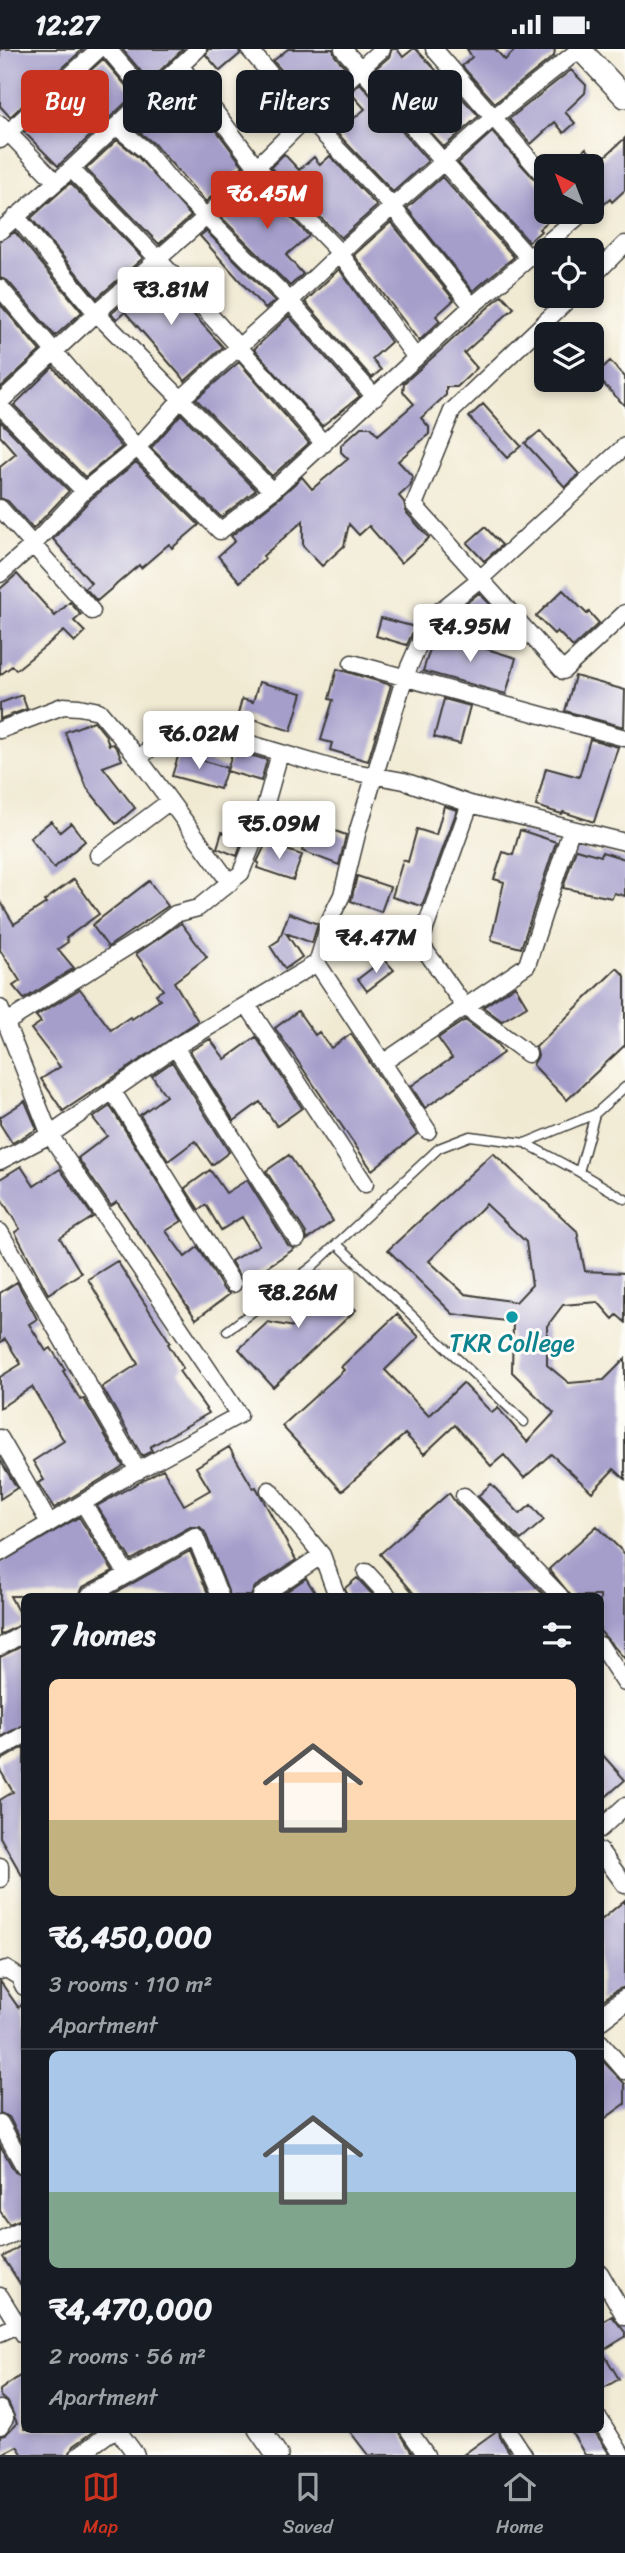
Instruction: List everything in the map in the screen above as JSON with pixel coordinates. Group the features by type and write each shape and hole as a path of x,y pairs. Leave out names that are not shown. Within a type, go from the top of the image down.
{"street":[{"path":"56,182 3,132 99,49"},
{"path":"108,49 126,70"},
{"path":"175,70 198,49"},
{"path":"249,49 267,70"},
{"path":"343,49 529,258"},
{"path":"354,74 382,49"},
{"path":"434,49 534,164"},
{"path":"0,574 33,545 84,491 137,449 182,398 340,253 494,117 580,49 625,97"},
{"path":"180,65 256,166 340,253 416,358"},
{"path":"0,231 123,119"},
{"path":"116,126 145,150 175,186 290,301 375,397"},
{"path":"84,491 0,404 96,313 206,216 290,133"},
{"path":"322,133 392,206 472,306"},
{"path":"71,169 240,345 324,444"},
{"path":"16,216 96,313 272,491"},
{"path":"0,288 137,449 220,531 272,491 472,306 569,224"},
{"path":"604,265 625,244"},
{"path":"559,308 452,411 414,505 563,671 625,613"},
{"path":"0,1161 50,1135 174,1047 317,963 332,915 342,895 405,676 430,619 481,579 625,446"},
{"path":"0,508 92,611"},
{"path":"352,663 625,738"},
{"path":"0,730 63,706 99,711 139,759 230,883"},
{"path":"139,759 170,729 187,725 332,768 404,781 470,804 625,842"},
{"path":"0,1553 239,1415 50,1135 3,1016 153,932 175,914 198,908 241,873 259,828 280,753"},
{"path":"98,855 170,801"},
{"path":"470,804 420,943 465,1007 528,1054"},
{"path":"384,1062 527,965 571,830"},
{"path":"317,963 428,1131"},
{"path":"247,1005 365,1184"},
{"path":"174,1047 298,1239"},
{"path":"111,1090 233,1284"},
{"path":"0,1232 138,1471"},
{"path":"0,1438 49,1523"},
{"path":"269,1490 322,1555 336,1593"},
{"path":"464,1496 556,1593"},
{"path":"83,1503 127,1574"},
{"path":"94,1593 195,1536 219,1593"},
{"path":"265,1593 322,1555"},
{"path":"366,1572 385,1593"},
{"path":"0,1647 21,1635"},
{"path":"604,1651 625,1683"},
{"path":"0,1749 21,1737"},
{"path":"604,1825 625,1806"},
{"path":"604,1856 625,1885"},
{"path":"0,1866 0,1879"},
{"path":"0,1971 6,1969 21,1981"},
{"path":"604,2016 625,2000"},
{"path":"604,2047 625,2071"},
{"path":"0,2123 21,2161"},
{"path":"0,2240 21,2230"},
{"path":"604,2280 625,2317"},
{"path":"0,2296 21,2330 0,2333"},
{"path":"0,2409 5,2418 0,2426"},
{"path":"604,2426 622,2455"},
{"path":"79,2455 110,2433"},
{"path":"119,2433 136,2455"},
{"path":"262,2433 276,2455"},
{"path":"411,2433 426,2455"},
{"path":"510,2433 524,2455"}],"lane":[{"path":"525,1143 595,1114 625,1087"},
{"path":"579,1172 595,1114"},
{"path":"227,1331 313,1266 448,1142 470,1136 525,1143 625,1199"},
{"path":"337,1244 524,1422"}],"building":[{"path":"0,49 83,49 60,70 21,70 21,107 10,117 0,106"},
{"path":"122,49 183,49 161,70 140,70"},
{"path":"208,49 239,49 240,54 221,70 206,55"},
{"path":"288,49 333,49 335,56 346,68 281,70 273,61"},
{"path":"392,49 397,49 403,57 416,49 436,70 376,70 389,57"},
{"path":"467,49 495,49 505,60 516,49 555,49 554,56 495,103 462,66 472,57"},
{"path":"103,59 123,82 123,105 109,118 109,70 91,70"},
{"path":"571,70 586,85 585,93 565,112 575,123 564,133 555,122 531,144 509,119"},
{"path":"360,83 368,92 368,133 404,133 428,161 393,192 337,133 354,133 354,118 365,109 354,97 354,88"},
{"path":"462,98 479,116 462,131"},
{"path":"492,132 534,179 534,224 545,224 539,229 541,231 529,242 458,163"},
{"path":"25,133 93,133 58,166"},
{"path":"141,133 218,133 243,166 206,202"},
{"path":"432,133 460,133 444,147"},
{"path":"625,138 625,190 612,202 610,199 604,204 604,157"},
{"path":"117,140 138,157 191,216 159,244 86,169"},
{"path":"586,148 591,154 579,154"},
{"path":"284,154 299,170 314,157 320,165 330,156 377,206 341,238 271,167"},
{"path":"442,177 514,257 473,291 407,208"},
{"path":"257,182 309,236 286,255 303,274 290,286 221,217"},
{"path":"70,183 143,258 97,298 31,218"},
{"path":"391,222 454,300 436,316 440,321 419,341 354,255"},
{"path":"206,231 275,301 265,309 200,236"},
{"path":"15,232 82,312 55,336 8,281 0,278 0,241"},
{"path":"339,269 391,342 372,359 381,370 372,378 305,302"},
{"path":"157,274 223,347 185,381 125,312 117,319 111,314"},
{"path":"502,295 514,308 464,353 477,368 457,387 446,387 446,395 421,418 429,427 429,434 398,461 413,477 410,486 399,496 404,502 406,512 429,538 401,563 369,526 359,535 349,524 344,546 322,566 303,546 303,521 263,556 265,559 240,582 218,556 235,541 231,536 302,477 312,489 348,459 341,452 341,445 361,427 371,427 378,435 414,404 403,392 404,383"},
{"path":"0,304 40,351 0,388"},
{"path":"289,316 360,396 322,426 254,349"},
{"path":"610,361 625,377 625,406 604,384 604,367"},
{"path":"239,362 309,443 272,476 196,399"},
{"path":"53,367 122,447 85,477 14,405"},
{"path":"483,404 521,446 507,458 469,417"},
{"path":"181,414 256,490 221,517 151,448"},
{"path":"0,421 69,491 33,529 8,501 0,498 0,467 16,454 0,436"},
{"path":"540,431 579,474 565,487 525,443"},
{"path":"136,462 199,525 172,548 169,544 141,568 139,565 97,601 85,588 91,583 53,539 91,499"},
{"path":"485,527 502,545 484,561 467,543"},
{"path":"17,574 55,616 70,602 81,615 74,621 85,632 75,642 64,631 16,670 12,666 0,675 0,589"},
{"path":"563,590 599,623 573,647 557,631 554,634 536,616"},
{"path":"479,593 514,632 500,645 464,605"},
{"path":"381,618 415,627 407,645 376,636"},
{"path":"435,633 516,658 506,694 423,671"},
{"path":"337,669 391,685 368,761 330,750 332,743 321,740 333,700 329,699"},
{"path":"575,676 625,690 624,727 565,711"},
{"path":"259,682 302,693 291,731 238,714 242,699 253,702"},
{"path":"22,695 27,709 0,719 0,703"},
{"path":"444,699 470,706 460,744 434,737"},
{"path":"94,721 106,736 109,745 113,744 118,750 122,760 103,767 135,808 116,824 87,788 65,732"},
{"path":"590,739 618,747 594,822 536,806 546,768 579,777"},
{"path":"233,750 267,760 261,781 227,771"},
{"path":"179,753 227,768 220,789 172,776"},
{"path":"444,806 457,810 422,906 392,897 403,860 408,862 417,829 436,835"},
{"path":"51,821 60,832 71,823 85,841 54,868 30,838"},
{"path":"313,823 346,835 339,865 302,851"},
{"path":"520,830 556,842 521,948 491,940 504,882 494,879 503,852 513,855"},
{"path":"222,832 243,839 237,856 217,848"},
{"path":"266,843 302,855 293,880 257,868"},
{"path":"576,849 601,856 602,852 625,859 625,896 614,893 612,898 563,888"},
{"path":"357,876 390,887 381,912 351,901"},
{"path":"74,879 99,914 66,938 68,942 58,949 74,968 24,999 13,986 20,981 0,950 0,901 14,924 46,903 44,901"},
{"path":"149,881 168,906 108,947 92,925"},
{"path":"289,913 318,924 312,943 286,933 302,957 285,969 270,946 279,940"},
{"path":"181,923 207,957 174,982 198,1021 63,1111 41,1079 60,1067 31,1029 41,1022 36,1016 80,989 111,1030 130,1017 132,1019 160,1000 156,994 163,990 136,954"},
{"path":"384,959 394,970 367,991 358,979"},
{"path":"617,968 625,976 625,1045 567,1100 533,1065 538,1056 536,1047"},
{"path":"515,986 527,1006 502,1021 483,1007"},
{"path":"298,1011 315,1035 319,1032 331,1048 351,1034 417,1134 372,1170 275,1028"},
{"path":"465,1020 497,1044 503,1053 425,1108 411,1086 452,1058 438,1038"},
{"path":"256,1037 302,1108 277,1126 260,1102 234,1121 190,1051 210,1039 225,1059"},
{"path":"172,1062 229,1152 212,1165 195,1141 168,1161 140,1115 166,1096 152,1076"},
{"path":"25,1101 37,1129 12,1143 0,1124 0,1117"},
{"path":"110,1106 182,1221 166,1231 185,1257 198,1247 224,1290 230,1294 196,1319 117,1202 111,1206 78,1158 107,1136 93,1118"},
{"path":"493,1153 577,1231 585,1271 625,1273 625,1322 617,1315 613,1319 598,1302 563,1305 547,1326 547,1365 569,1383 604,1380 625,1359 625,1479 614,1469 592,1492 551,1454 524,1478 504,1455 491,1466 455,1425 424,1454 405,1434 342,1491 282,1426 344,1370 341,1367 397,1314 419,1337 385,1370 429,1416 463,1383 492,1413 498,1408 527,1442 554,1413 512,1372 513,1322 453,1314 388,1250","holes":["486,1204 526,1242 532,1285 516,1302 465,1294 429,1261"]},
{"path":"289,1155 333,1221 307,1240 306,1233 266,1171"},
{"path":"21,1166 34,1186 60,1169 93,1217 60,1238 81,1273 48,1294 15,1232 20,1229 0,1197 0,1179"},
{"path":"210,1170 226,1193 247,1180 288,1245 294,1249 243,1283 231,1261 259,1245 242,1217 221,1230 206,1205 199,1210 185,1188"},
{"path":"117,1261 170,1342 168,1344 183,1368 179,1371 209,1413 150,1447 152,1451 142,1456 102,1387 138,1364 88,1279"},
{"path":"321,1272 356,1310 273,1387 239,1349 268,1322 294,1327 292,1301"},
{"path":"17,1282 37,1319 29,1324 46,1351 51,1348 123,1466 54,1508 38,1483 44,1480 33,1461 64,1441 32,1387 0,1408 0,1377 21,1364 5,1339 0,1343 0,1293"},
{"path":"229,1447 253,1488 256,1487 296,1560 255,1587 252,1593 229,1593 205,1532 200,1527 190,1527 131,1560 97,1506 163,1469 184,1505 210,1490 196,1467"},
{"path":"0,1460 17,1488 0,1499"},
{"path":"491,1484 520,1514 531,1505 544,1520 521,1540 478,1496"},
{"path":"449,1493 542,1593 413,1593 380,1554"},
{"path":"79,1517 113,1571 83,1587 80,1593 21,1593 21,1596 10,1596 21,1617 21,1624 0,1635 0,1563"},
{"path":"597,1526 625,1554 625,1659 604,1635 604,1593 569,1593 549,1569"},
{"path":"190,1551 208,1593 115,1593"},
{"path":"306,1578 315,1593 284,1593"},
{"path":"357,1578 371,1593 346,1593 345,1588"},
{"path":"21,1646 21,1726 0,1737 0,1657"},
{"path":"21,1749 21,1874 0,1837 0,1800 13,1792 0,1770 0,1761"},
{"path":"604,1756 625,1780 604,1798"},
{"path":"625,1900 625,1987 604,1999 604,1918"},
{"path":"0,1981 18,2007 21,2005 21,2139 9,2117 0,2113"},
{"path":"604,2062 625,2084 625,2104 604,2119"},
{"path":"0,2145 15,2172 21,2175 21,2219 9,2224 0,2211"},
{"path":"21,2246 21,2285 3,2257"},
{"path":"612,2316 625,2332 625,2337 604,2350 604,2321"},
{"path":"604,2354 619,2379 604,2388"},
{"path":"21,2375 21,2433 91,2433 73,2446 69,2455 23,2455 17,2446 0,2455 0,2436 5,2435 17,2423 9,2404 0,2396 0,2390"},
{"path":"351,2433 400,2433 413,2455 368,2455"},
{"path":"493,2433 500,2433 511,2455 463,2455"},
{"path":"572,2433 596,2433 610,2455 585,2455"}],"place":[{"name":"TKR College","path":"512,1317"}]}
